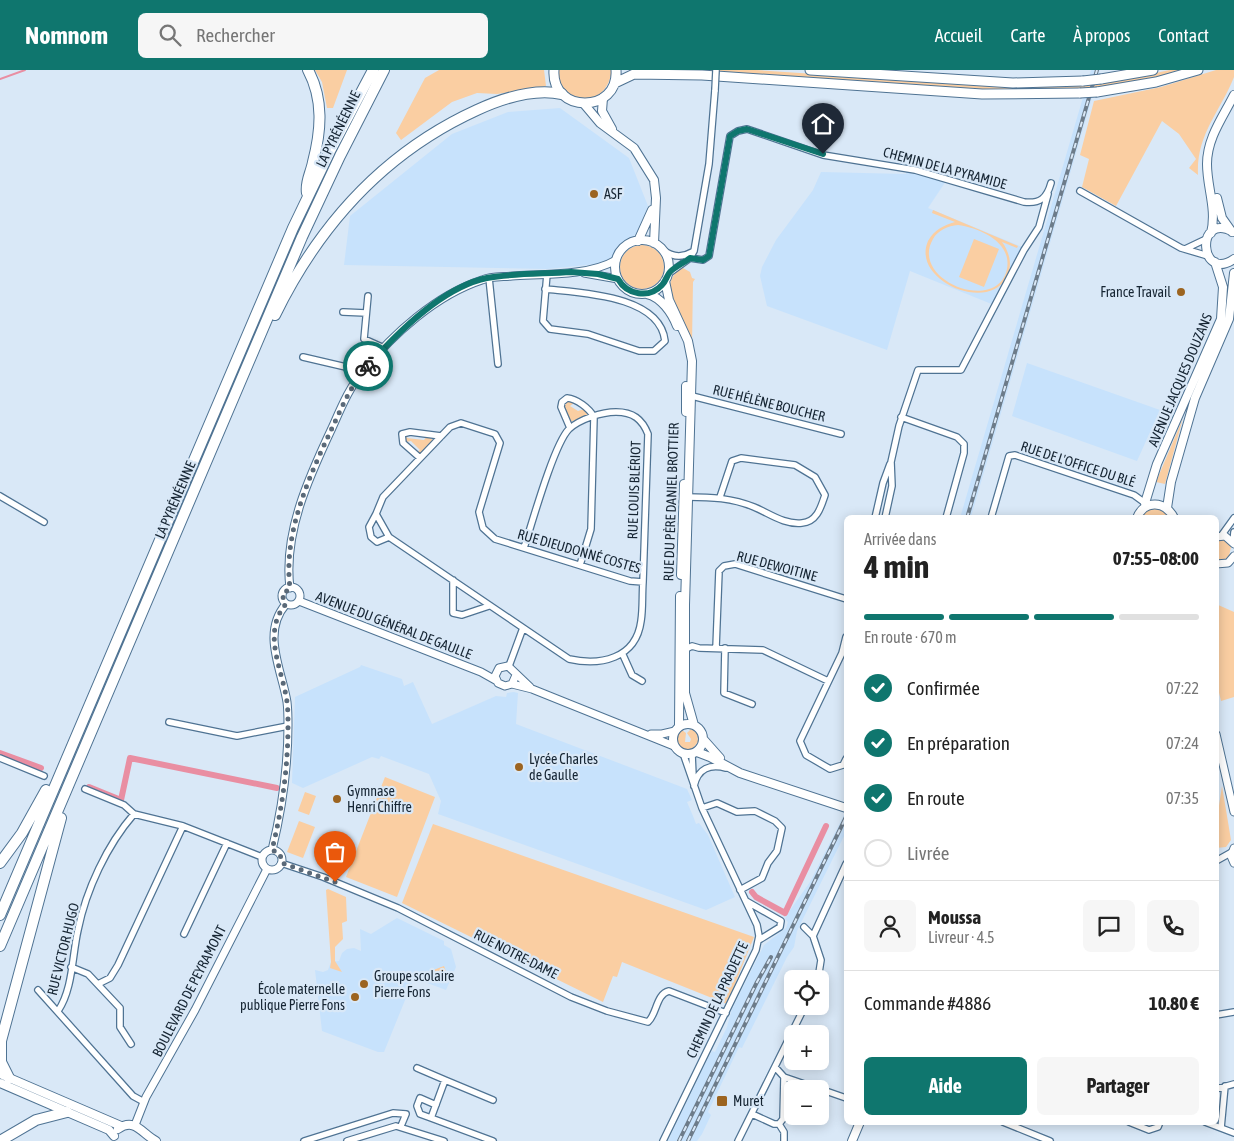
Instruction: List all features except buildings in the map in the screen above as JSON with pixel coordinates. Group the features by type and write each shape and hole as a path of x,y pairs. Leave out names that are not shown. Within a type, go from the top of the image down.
{"highway":[{"path":"308,70 317,92 320,119 316,154 306,185 308,196"},
{"name":"LA PYRÉNÉENNE","path":"0,915 308,196 373,70"},
{"name":"LA PYRÉNÉENNE","path":"0,946 256,345 336,163 384,70"},
{"path":"256,345 266,333 289,289 324,233 358,194 393,161 438,130 483,107 523,94 562,94"},
{"path":"0,863 34,814 63,755 68,753"},
{"path":"3,1078 1,1042 53,841 72,788 71,779"},
{"path":"0,1140 36,1120 67,1112"}],"main road":[{"path":"554,70 554,80 562,94 568,99 584,104 600,123 613,131 641,157 654,180 656,198 654,243"},
{"path":"613,131 602,111 604,98 614,83 616,70"},
{"path":"810,70 1013,83 1083,81 1154,70"},
{"path":"614,83 634,74 693,75 982,94 1080,93 1156,82 1198,70"},
{"path":"1234,95 1213,135 1207,155 1213,207 1205,249 1208,256 1215,262 1225,263 1234,259"},
{"path":"584,104 604,98"},
{"path":"1233,233 1222,218 1218,208 1211,164 1215,143 1234,105"},
{"path":"638,241 648,223 656,198"},
{"path":"1209,236 1221,229 1233,233"},
{"path":"638,241 654,243 663,250 668,261 667,277 654,291 647,294 630,291 618,279 615,268 616,260 625,246 638,241"},
{"name":"AVENUE JACQUES DOUZANS","path":"1139,515 1146,504 1157,464 1221,319 1224,303 1223,287 1215,262"},
{"name":"AVENUE JACQUES DOUZANS","path":"1167,508 1171,482 1195,398 1229,320 1234,273"},
{"name":"RUE DU PÈRE DANIEL BROTTIER","path":"667,277 669,300 688,341 692,361 685,650 677,729"},
{"name":"RUE DU PÈRE DANIEL BROTTIER","path":"647,294 662,303 675,322 684,343 687,362 686,702 694,725"},
{"path":"1146,504 1157,504 1167,508 1173,515"},
{"path":"745,774 721,759 704,740 701,731 694,725 686,724 677,729 673,738 674,746 683,753 695,753 710,757 732,770 844,807"},
{"path":"695,753 704,740"},
{"path":"3,1078 67,1112 109,1130 114,1139"},
{"path":"3,1078 121,1126 135,1125 142,1137 156,1141"},
{"path":"852,1141 859,1125"},
{"path":"114,1139 121,1126"}],"street":[{"path":"667,277 690,258 694,250 709,164 716,70"},
{"name":"CHEMIN DE LA PYRAMIDE","path":"690,258 703,260 709,256 730,136 738,131 747,129 823,154 915,170 1024,202 1038,202 1048,192"},
{"path":"876,515 882,483 891,462 901,417 918,370 961,370 1024,250 1039,227 1051,183"},
{"path":"1080,191 1185,249 1208,256"},
{"path":"1185,249 1209,236"},
{"path":"663,250 673,256 681,256 694,250"},
{"path":"290,588 289,556 297,516 328,437 351,389 363,371 384,348 417,317 455,292 489,278 571,272 600,267 616,260"},
{"path":"571,272 598,274 618,279"},
{"path":"545,289 611,298 645,309 664,330 665,341 654,351 639,351 588,334 550,330 543,321 545,289 547,274"},
{"path":"489,278 498,364"},
{"path":"368,296 364,339 384,348"},
{"path":"343,312 366,314"},
{"path":"303,357 363,371"},
{"name":"RUE HÉLÈNE BOUCHER","path":"692,396 840,434"},
{"path":"524,548 559,444 570,428 562,402 567,398 575,400 594,416 591,529 580,565"},
{"name":"RUE LOUIS BLÉRIOT","path":"570,428 594,416 608,412 626,412 639,418 648,434 643,582"},
{"path":"901,417 957,437 964,444 964,453 947,515"},
{"name":"RUE DIEUDONNÉ COSTES","path":"376,514 389,538 569,659 582,662 603,661 622,655 637,635 641,622 643,582 630,581 495,539 480,522 478,512 500,443 496,434 461,423 450,427 382,497 369,527 370,537 377,542 389,538"},
{"path":"420,458 403,443 402,434 410,432 441,436"},
{"name":"RUE DE L'OFFICE DU BLÉ","path":"991,515 1006,463 1009,456 1015,455 1134,495 1146,504"},
{"path":"688,496 720,497 754,507 777,519 802,524 811,520 820,511 825,495 815,477 795,465 740,458 732,460 720,497"},
{"path":"885,515 892,486 891,462"},
{"path":"0,496 44,522"},
{"path":"1219,535 1234,518"},
{"path":"1234,532 1234,543"},
{"path":"1219,536 1230,538 1234,543"},
{"path":"1225,564 1234,556"},
{"name":"RUE DEWOITINE","path":"716,648 719,571 724,566 735,564 844,597"},
{"path":"453,580 451,609 455,615 462,615 489,606"},
{"path":"286,604 294,605 300,596 298,590 290,588"},
{"path":"286,604 282,595 290,588"},
{"name":"AVENUE DU GÉNÉRAL DE GAULLE","path":"298,601 481,672 497,681"},
{"path":"272,850 285,789 288,726 287,703 274,647 275,623 279,613 286,604"},
{"path":"509,666 523,628"},
{"path":"844,642 800,741 801,748 806,755 830,769 844,763"},
{"path":"685,650 699,648 763,650 828,681"},
{"path":"685,650 699,648"},
{"path":"725,648 724,693 752,704"},
{"path":"622,655 632,675 642,681"},
{"path":"509,666 502,666 497,670 495,676 497,681 505,686 512,684 532,689 674,746"},
{"path":"509,666 532,689"},
{"name":"AVENUE DU GÉNÉRAL DE GAULLE","path":"481,672 497,670"},
{"path":"512,684 516,675"},
{"path":"169,722 237,736 288,726"},
{"path":"638,731 656,734 677,729"},
{"path":"1219,747 1234,812"},
{"name":"CHEMIN DE LA PRADETTE","path":"663,1141 726,1013 759,940 759,930 702,808 683,753"},
{"name":"CHEMIN DE LA PRADETTE","path":"694,786 695,753"},
{"path":"0,758 44,776"},
{"path":"694,786 699,774 706,768 718,766 732,770"},
{"path":"85,789 124,805 134,814 183,826 262,858"},
{"path":"702,808 717,803 737,812 751,810 775,822 782,828 777,850 768,862 762,878 740,890"},
{"name":"RUE VICTOR HUGO","path":"58,1011 65,1000 80,920 94,882 109,851 134,814"},
{"path":"98,984 110,978 118,965 183,826"},
{"path":"184,934 227,844"},
{"path":"272,850 280,854 282,863 275,870 267,869 262,864 262,858 266,852 272,850"},
{"path":"1219,861 1233,850"},
{"path":"1219,861 1234,863 1233,850"},
{"name":"RUE NOTRE-DAME","path":"282,863 323,877 398,908 571,997 607,1011 648,1022 652,1018 662,995 669,991 726,1013"},
{"path":"813,936 844,868"},
{"name":"BOULEVARD DE PEYRAMONT","path":"135,1125 144,1102 195,1010 267,869"},
{"path":"746,901 779,919 782,923 780,927 759,940"},
{"path":"804,927 813,936 821,960 819,970"},
{"path":"71,967 88,974 120,1008 120,1026 130,1044"},
{"path":"38,990 132,1096 144,1102"},
{"path":"1219,1014 1234,1012"},
{"path":"738,1141 801,1015"},
{"path":"775,1067 784,1077 793,1080"},
{"path":"417,1068 492,1100"},
{"path":"779,1124 783,1119 784,1077"},
{"path":"431,1118 445,1080"},
{"path":"1219,1088 1234,1084"},
{"path":"1221,1128 1225,1086"},
{"path":"829,1092 844,1097"},
{"path":"436,1104 420,1098 417,1106 420,1114 493,1141"},
{"path":"304,1141 393,1113 406,1114 419,1111"},
{"path":"402,1126 406,1114"},
{"path":"752,1114 774,1124 779,1124"},
{"path":"779,1124 784,1132 784,1141"},
{"path":"1010,1125 1050,1141"},
{"path":"1136,1125 1149,1130 1159,1125"},
{"path":"1213,1125 1234,1133"},
{"path":"347,1141 402,1126 444,1141"}],"shaded area":[{"path":"315,70 347,70 333,108 327,108 322,82"},
{"path":"439,70 544,70 546,86 497,94 477,93 452,102 401,140 396,133 425,78"},
{"path":"558,70 612,70 608,84 601,93 592,98 582,99 573,97 565,91 560,82"},
{"path":"666,70 755,70 1011,87 1097,85 1170,70 1184,70 1147,79 1073,89 998,90 923,87 721,72"},
{"path":"1091,70 1100,70 972,515 961,515"},
{"path":"1216,70 1234,70 1234,77 1205,136 1198,161 1198,175 1189,168 1196,159 1179,134 1162,121 1116,206 1082,187 1089,159 1080,155 1094,101 1161,87"},
{"path":"560,108 629,158 648,206 637,233 607,263 547,269 344,265 350,216 452,134 508,112"},
{"path":"821,172 906,174 906,172 946,181 928,208 1022,247 994,305 910,271 887,350 767,306 760,276 762,267 776,240 813,190"},
{"path":"933,210 1018,246 1017,248 1002,242 1009,255 1010,264 1006,278 996,288 983,292 968,292 954,287 940,279 930,268 926,255 928,241 940,228 955,222 932,213","holes":["951,226 976,229 993,238 1005,251 1007,269 1000,283 988,289 973,291 957,287 943,279 933,267 929,254 935,236 940,231"]},
{"path":"974,239 999,249 984,287 959,277"},
{"path":"646,245 658,251 663,259 663,275 658,283 650,288 638,289 626,283 621,275 620,263 626,251 634,246"},
{"path":"683,268 690,272 692,278 695,279 693,282 692,343 677,314 670,293 670,283 674,274"},
{"path":"1027,363 1160,410 1137,461 1012,416"},
{"path":"568,400 574,403 570,406 578,411 584,409 588,413 587,416 570,422 564,407"},
{"path":"1183,418 1165,484 1156,482"},
{"path":"409,434 407,438 424,440 427,436 433,441 420,455 416,452 420,450 411,441 406,442 404,440 404,435"},
{"path":"1155,509 1164,511 1167,515 1144,515 1146,511"},
{"path":"1219,540 1225,540 1231,547 1229,556 1224,560 1219,560"},
{"path":"1219,605 1234,612 1234,697 1221,701 1219,693"},
{"name":"Lycée Charles de Gaulle","path":"361,665 402,679 404,686 413,682 432,724 496,696 506,697 507,693 518,693 516,724 687,789 692,800 687,802 696,824 699,823 708,835 735,897 706,910 438,814 441,801 429,774 381,756 379,759 372,757 303,788 292,783 295,697"},
{"path":"691,729 697,733 698,742 692,749 683,749 677,742 677,736 682,730 686,733 685,742 690,742 691,739 687,733"},
{"path":"385,777 435,797 397,897 346,877"},
{"path":"1222,786 1231,840 1226,847 1219,848 1219,806"},
{"path":"305,792 316,796 309,815 298,811"},
{"path":"844,815 844,836 797,931 794,947 787,957 742,1048 739,1047 708,1112 711,1115 702,1134 697,1141 668,1141 708,1058 712,1051 715,1052 727,1027 732,1009 764,945 786,928 788,922 785,919 786,916 810,882"},
{"path":"299,821 315,827 303,858 287,852"},
{"path":"433,824 754,937 727,1004 622,962 617,977 613,976 603,1002 402,903"},
{"path":"328,889 346,897 347,921 342,923 343,939 335,947 335,961 342,972 330,968 326,890"},
{"name":"Groupe scolaire Pierre Fons","path":"397,918 444,941 444,945 451,949 456,967 446,990 414,978 384,1052 378,1052 322,1031 315,970 323,972 328,970 331,962 339,961 342,953 347,949 354,948 361,951 360,929 371,934"},
{"path":"444,966 448,977 432,982 428,972"}],"waterway":[{"path":"0,79 25,70"},
{"path":"0,753 41,768"},
{"path":"89,787 121,800 130,758 277,788"},
{"path":"752,892 756,897 785,913 826,826"}],"railway":[{"path":"968,515 1097,70"},
{"path":"688,1141 844,821"},
{"path":"679,1141 771,957"}],"way so far":[{"path":"335,882 282,863 280,854 272,850 285,789 288,726 287,703 274,647 275,623 279,613 286,604 282,598 283,592 290,588 288,576 289,556 297,516 307,486 351,389 368,366"}],"place":[{"name":"ASF","path":"594,194"},
{"name":"France Travail","path":"1181,292"},
{"name":"Lycée Charles de Gaulle","path":"519,767"},
{"name":"Gymnase Henri Chiffre","path":"337,799"},
{"name":"Groupe scolaire Pierre Fons","path":"364,984"},
{"name":"École maternelle publique Pierre Fons","path":"355,997"},
{"name":"Muret","path":"722,1101"}],"route":[{"path":"368,366 417,317 455,292 481,280 571,272 598,274 618,279 625,288 635,293 647,294 662,286 668,274 690,258 703,260 709,256 730,136 738,131 747,129 812,152 823,154"}]}
